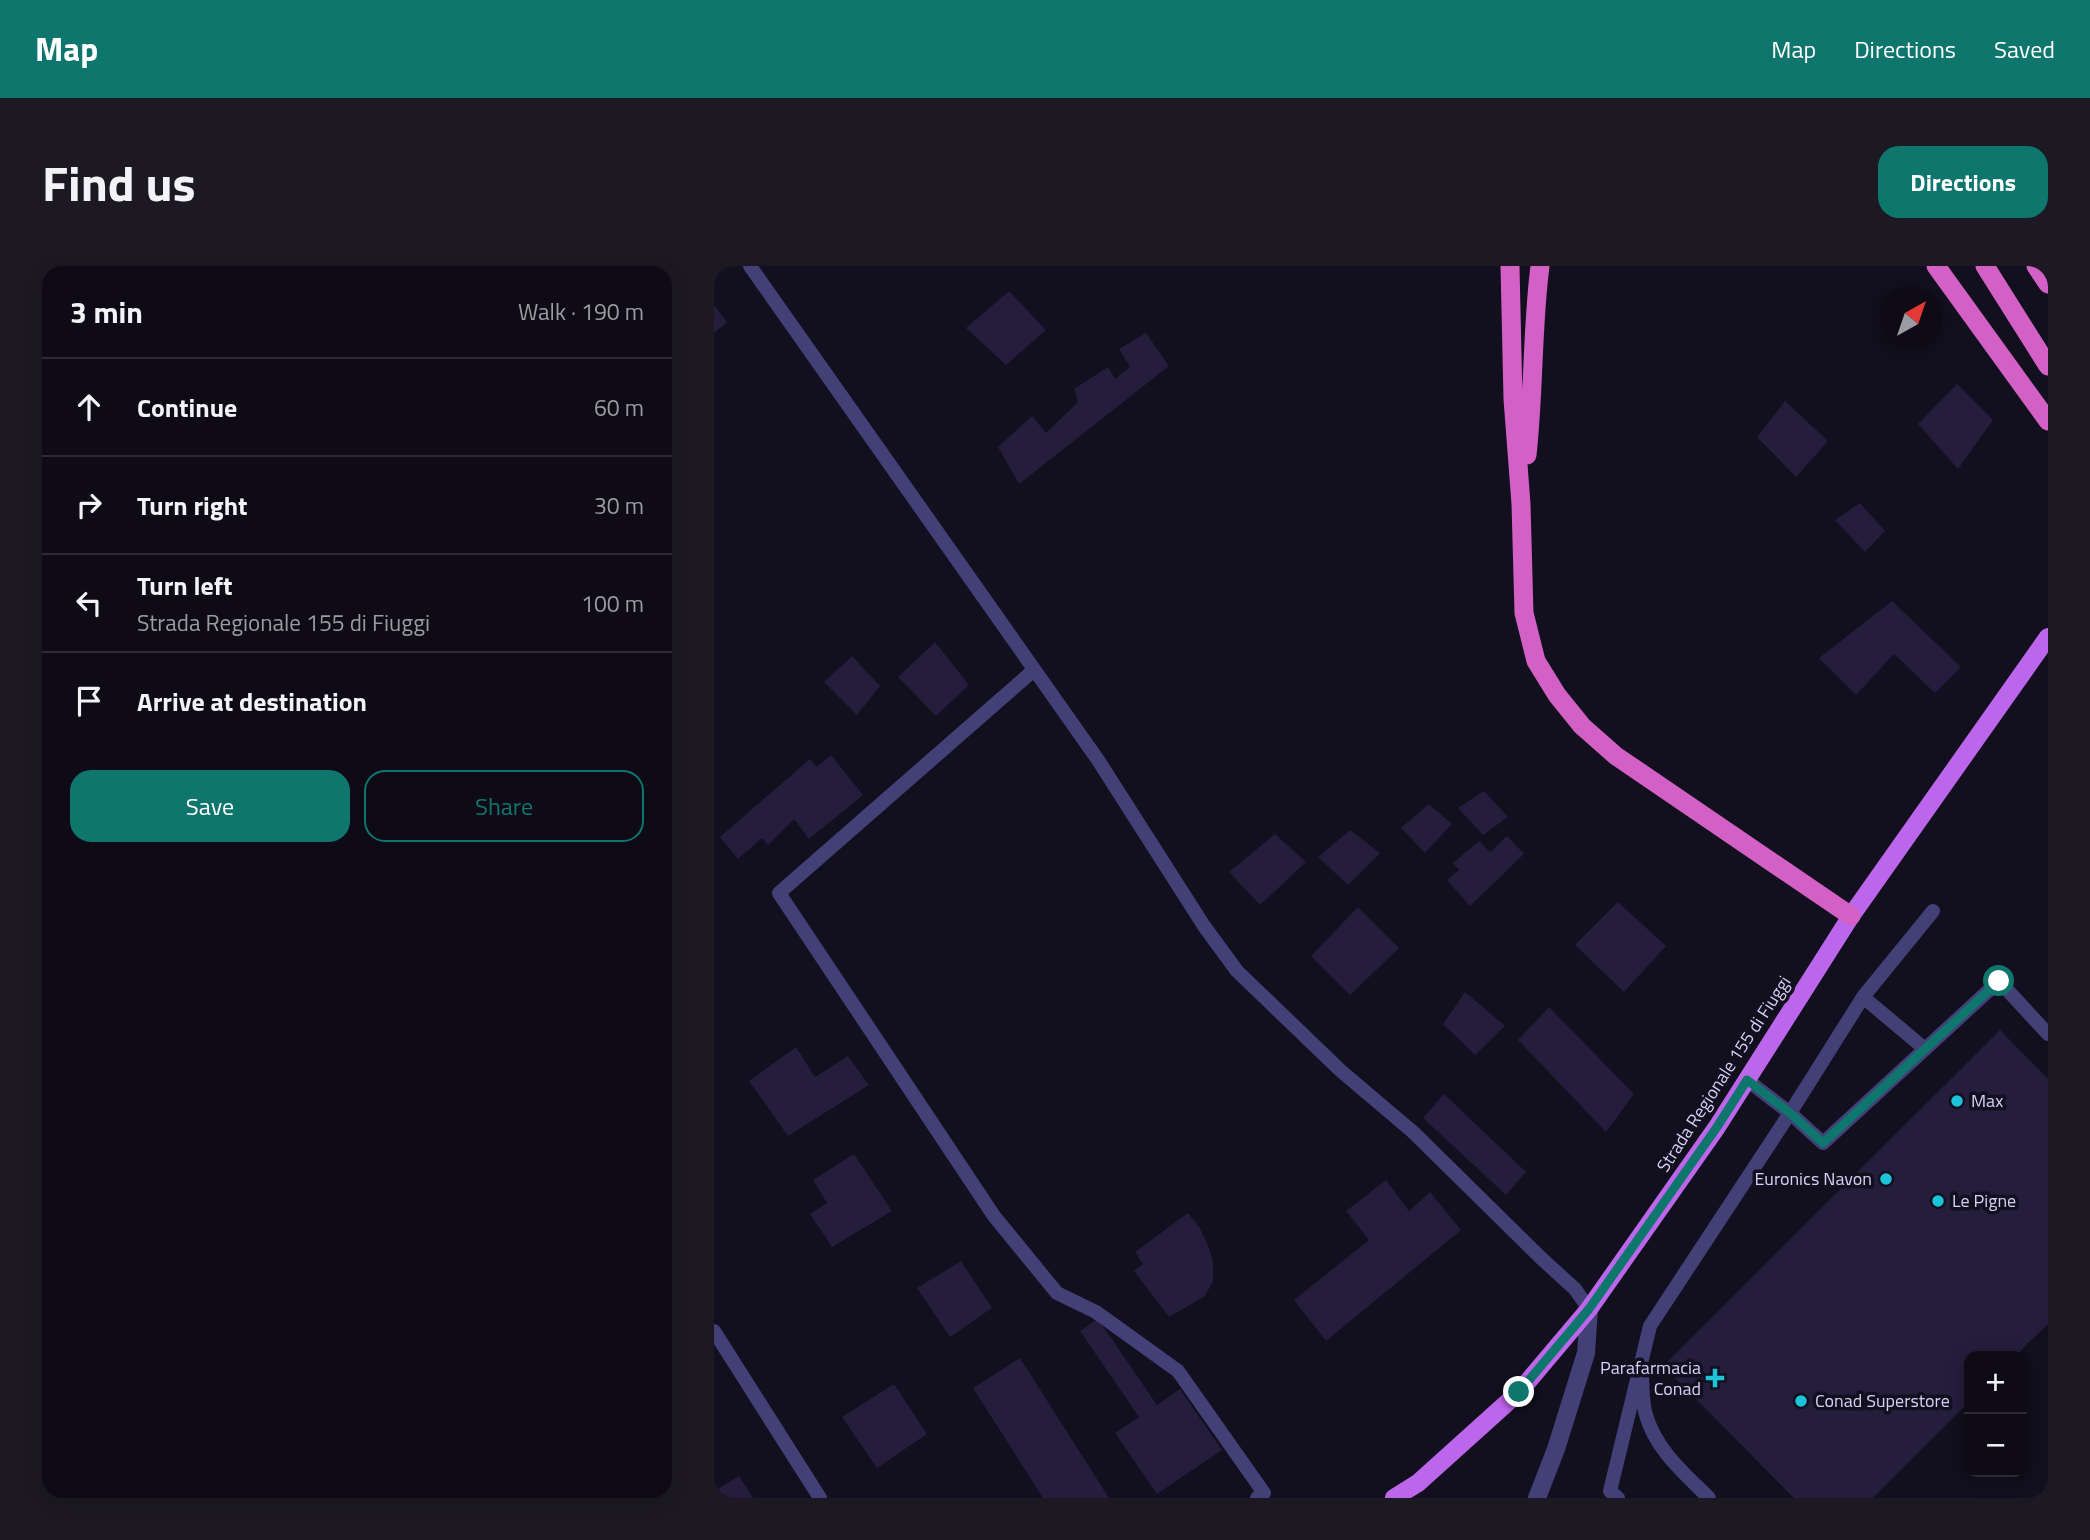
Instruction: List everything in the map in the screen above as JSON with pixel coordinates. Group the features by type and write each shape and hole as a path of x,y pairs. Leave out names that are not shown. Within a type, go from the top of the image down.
{"highway":[{"path":"1510,266 1513,399 1521,504 1524,612 1536,661 1581,726 1616,756 1851,916"},
{"path":"1521,504 1531,416 1537,294 1541,266"},
{"path":"1936,266 2048,421"},
{"path":"1985,266 2048,366"},
{"path":"2036,266 2048,284"}],"main road":[{"name":"Strada Regionale 155 di Fiuggi","path":"1394,1498 1418,1483 1519,1392 1589,1309 1717,1127 1851,916 2048,637"}],"street":[{"path":"1537,1498 1556,1449 1586,1353 1589,1309"}],"lane":[{"path":"750,266 1098,760 1203,926 1237,971 1342,1071 1413,1132 1575,1289 1589,1309"},
{"path":"1034,670 779,893 994,1216 1057,1293 1096,1312 1178,1371 1265,1493 1257,1498"},
{"path":"1612,1496 1650,1326 1863,997 1933,911"},
{"path":"1747,1080 1823,1143 1999,981 2048,1034"},
{"path":"1863,997 1925,1049"},
{"path":"714,1331 820,1498"},
{"path":"1641,1364 1645,1413 1656,1441 1709,1498"}],"building":[{"path":"1009,291 1046,330 1006,365 966,328"},
{"path":"714,305 727,322 714,333"},
{"path":"1146,333 1169,366 1019,484 998,447 1032,416 1046,433 1078,402 1074,389 1108,367 1115,379 1130,367 1119,349"},
{"path":"1957,384 1993,420 1958,469 1918,424"},
{"path":"1785,401 1828,441 1796,477 1757,437"},
{"path":"1860,503 1885,531 1865,552 1835,520"},
{"path":"1892,601 1961,667 1935,693 1894,654 1856,695 1819,658"},
{"path":"935,642 969,685 936,716 898,677"},
{"path":"852,656 880,686 857,715 824,682"},
{"path":"831,755 863,795 809,839 794,819 768,845 762,838 738,859 720,837 810,759 817,767"},
{"path":"1484,791 1508,817 1483,835 1458,808"},
{"path":"1429,804 1452,824 1425,853 1401,828"},
{"path":"1350,830 1380,853 1348,885 1318,857"},
{"path":"1275,834 1306,862 1260,905 1229,872"},
{"path":"1507,836 1524,854 1470,906 1447,880 1459,870 1453,863 1479,841 1490,852"},
{"path":"1618,902 1666,946 1624,992 1575,945"},
{"path":"1358,907 1399,948 1350,995 1311,956"},
{"path":"1465,992 1505,1026 1475,1055 1443,1024"},
{"path":"1549,1007 1634,1094 1606,1132 1518,1040"},
{"name":"Le Pigne","path":"2000,1030 2048,1079 2048,1324 2020,1351 1964,1351 1964,1407 1873,1498 1794,1498 1663,1366"},
{"path":"796,1047 815,1077 848,1056 869,1085 788,1136 749,1081"},
{"path":"1444,1094 1526,1172 1506,1195 1423,1118"},
{"path":"854,1154 892,1211 832,1247 810,1214 827,1203 813,1180"},
{"path":"1386,1180 1409,1211 1430,1192 1461,1230 1326,1341 1294,1300 1369,1240 1346,1211"},
{"path":"1188,1213 1200,1228 1209,1248 1213,1262 1213,1281 1205,1296 1169,1317 1134,1271 1143,1264 1135,1252"},
{"path":"961,1261 992,1308 950,1337 917,1288"},
{"path":"1098,1319 1157,1405 1180,1389 1222,1450 1157,1494 1115,1433 1139,1417 1080,1331"},
{"path":"1020,1358 1109,1498 1043,1498 973,1388"},
{"path":"894,1384 927,1434 877,1468 842,1417"},
{"path":"739,1476 753,1498 714,1498 714,1491"}],"place":[{"name":"Max","path":"1957,1101"},
{"name":"Euronics Navon","path":"1886,1179"},
{"name":"Le Pigne","path":"1938,1201"},
{"name":"Parafarmacia Conad","path":"1715,1378"},
{"name":"Conad Superstore","path":"1801,1401"}],"route":[{"path":"1519,1392 1589,1309 1747,1080 1823,1143 1999,981"}]}
